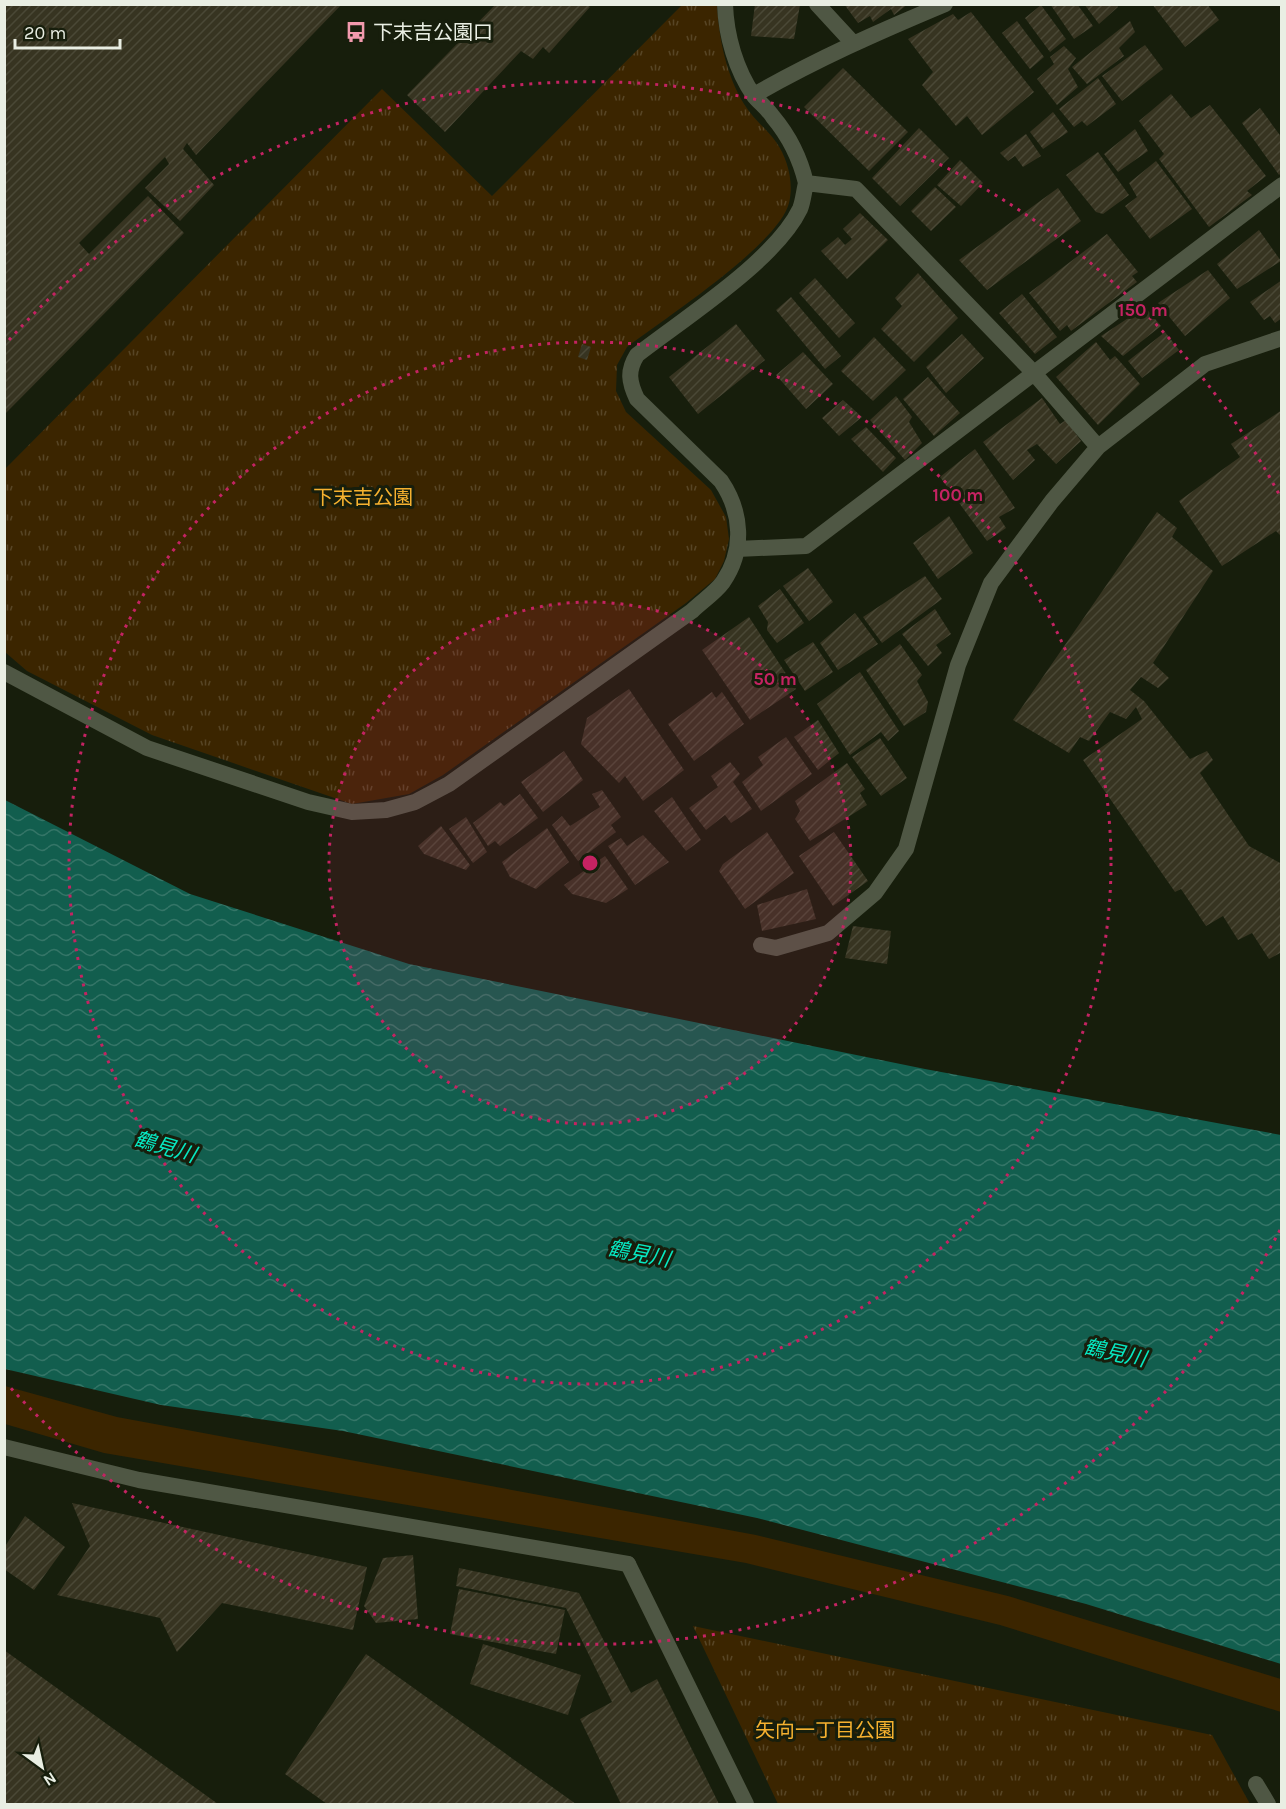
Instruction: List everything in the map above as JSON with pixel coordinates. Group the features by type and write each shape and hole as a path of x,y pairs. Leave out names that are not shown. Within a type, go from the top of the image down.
{"street":[{"path":"4,672 147,748 309,802 352,812 386,810 415,802 449,784 692,611 722,584 734,562 740,537 730,495 721,481 638,399 630,382 630,367 637,355 755,264 784,236 801,208 806,183 801,164 789,140 754,95 736,61 725,24 725,4"},
{"path":"818,4 852,42"},
{"path":"754,95 793,71 852,42 945,4"},
{"path":"806,183 856,189 1033,372 1098,447"},
{"path":"737,549 806,546 1281,185"},
{"path":"761,945 776,948 828,933 874,893 906,849 958,665 991,583 1052,501 1098,447 1205,364 1281,338"},
{"path":"4,1447 139,1480 628,1564 746,1804"},
{"path":"1256,1784 1268,1804"}],"green space":[{"name":"下末吉公園","path":"682,5 717,5 722,43 732,81 748,109 780,149 787,163 791,187 789,203 780,220 764,239 718,280 627,347 617,365 616,391 626,412 711,490 726,517 729,539 724,561 715,579 686,603 443,775 409,794 352,804 152,735 27,671 5,652 4,470 382,89 492,196"},
{"path":"5,1386 117,1417 756,1535 1008,1596 1281,1679 1281,1712 1000,1625 746,1563 104,1453 5,1424"},
{"name":"矢向一丁目公園","path":"693,1626 1212,1735 1250,1804 778,1804"}],"water":[{"name":"鶴見川","path":"5,800 190,894 409,964 925,1069 1281,1135 1281,1664 1086,1604 757,1518 343,1431 161,1405 5,1369"}],"building":[{"path":"4,4 342,4 196,155 187,143 183,149 214,185 180,221 145,188 169,164 165,157 79,243 89,254 148,196 184,233 4,415"},
{"path":"496,4 587,4 590,7 549,53 543,47 533,59 521,51 445,132 407,95"},
{"path":"755,4 800,5 794,39 751,36"},
{"path":"844,4 908,4 894,15 891,9 873,22 870,16 858,23"},
{"path":"1050,4 1077,4 1093,26 1074,39"},
{"path":"1084,4 1116,4 1118,7 1099,24"},
{"path":"1152,4 1207,4 1219,20 1185,47"},
{"path":"1041,5 1066,39 1050,52 1025,18"},
{"path":"971,12 1034,92 982,135 967,116 956,126 922,85 933,72 908,39 953,14 958,20"},
{"path":"1017,21 1044,57 1030,69 1002,33"},
{"path":"1130,21 1135,32 1119,48 1124,56 1087,84 1072,67"},
{"path":"1145,45 1163,69 1122,101 1102,76"},
{"path":"1064,46 1076,58 1068,69 1078,87 1057,105 1037,79 1054,64 1050,57"},
{"path":"843,68 908,132 869,171 804,107"},
{"path":"1098,78 1116,104 1087,126 1082,121 1074,127 1059,109"},
{"path":"1171,94 1191,118 1210,105 1266,176 1247,191 1252,195 1209,227 1159,159 1164,154 1139,121"},
{"path":"1260,108 1282,138 1282,172 1279,175 1242,123"},
{"path":"1053,112 1068,132 1043,149 1030,132"},
{"path":"919,128 949,158 900,206 872,178"},
{"path":"1135,129 1148,151 1118,172 1104,154"},
{"path":"1026,134 1041,156 1023,167 1015,156 1008,161 1000,153"},
{"path":"1098,152 1129,195 1103,214 1096,212 1066,175"},
{"path":"960,160 983,183 961,206 937,185"},
{"path":"1156,161 1192,209 1150,239 1125,206 1137,197 1129,183"},
{"path":"935,187 956,207 931,231 911,211"},
{"path":"1058,188 1081,221 987,290 959,260"},
{"path":"860,213 888,240 847,279 821,251 838,237 845,245 852,239 843,229"},
{"path":"1259,230 1281,261 1237,289 1217,264"},
{"path":"1107,234 1138,272 1132,276 1137,282 1071,331 1067,325 1060,331 1029,293"},
{"path":"1208,270 1230,298 1185,336 1158,303"},
{"path":"918,273 958,318 914,362 881,329 902,306 895,298"},
{"path":"815,278 855,323 839,338 799,293"},
{"path":"1282,280 1282,318 1275,323 1270,316 1264,320 1250,302"},
{"path":"1022,294 1057,337 1035,354 999,313"},
{"path":"791,297 841,356 825,369 776,310"},
{"path":"1145,307 1161,326 1123,356 1101,336"},
{"path":"736,324 765,360 698,414 669,377"},
{"path":"1165,332 1179,350 1142,378 1128,361"},
{"path":"962,334 984,358 946,393 926,367"},
{"path":"874,337 906,370 873,401 841,371"},
{"path":"1096,342 1110,360 1115,356 1140,384 1098,425 1056,377"},
{"path":"582,344 591,347 587,360 578,357"},
{"path":"803,352 833,384 806,409 776,375"},
{"path":"928,377 960,413 934,436 903,399"},
{"path":"896,396 912,417 909,422 922,443 905,460 870,420"},
{"path":"1042,398 1060,424 1066,420 1081,441 1056,464 1037,444 1027,450 1035,460 1013,480 983,442"},
{"path":"843,400 862,417 839,436 822,418"},
{"path":"1282,410 1282,537 1276,531 1222,566 1179,501 1240,457 1231,444"},
{"path":"866,427 896,458 883,472 851,439"},
{"path":"975,449 1015,508 999,517 1006,528 987,541 940,477"},
{"path":"1157,512 1177,528 1172,537 1213,571 1153,663 1169,678 1158,688 1141,677 1130,690 1144,701 1190,759 1207,751 1213,760 1200,773 1249,846 1282,864 1282,952 1269,959 1252,933 1238,940 1223,916 1206,926 1181,889 1175,892 1083,760 1142,719 1136,707 1126,719 1110,712 1089,741 1080,737 1069,753 1013,720"},
{"path":"949,516 973,553 938,579 913,543"},
{"path":"808,568 833,602 809,621 783,586"},
{"path":"925,576 942,599 882,643 863,617"},
{"path":"780,589 804,623 777,643 767,630 768,622 758,606"},
{"path":"935,609 951,634 936,645 942,653 928,666 902,634"},
{"path":"855,613 878,644 838,670 820,643"},
{"path":"749,617 796,689 750,720 702,650"},
{"path":"813,642 833,672 805,691 784,660"},
{"path":"900,644 922,675 917,681 928,702 926,712 904,726 866,670"},
{"path":"860,672 899,731 888,741 881,732 850,755 817,704"},
{"path":"629,689 684,770 643,801 625,776 619,783 581,744 587,718"},
{"path":"712,692 716,698 722,692 744,724 694,761 668,724"},
{"path":"818,720 839,753 818,770 794,737"},
{"path":"786,737 812,774 761,811 742,782 763,765 758,757"},
{"path":"880,738 907,778 881,796 852,757"},
{"path":"564,751 583,780 543,812 521,782"},
{"path":"730,762 740,774 733,782 752,809 731,823 725,815 706,830 689,808 718,787 711,776"},
{"path":"847,763 865,789 860,793 867,805 810,841 795,819 800,811 795,801"},
{"path":"602,790 621,817 611,825 616,832 578,861 552,825 562,816 570,826 600,807 592,794"},
{"path":"520,794 538,818 500,846 495,841 488,846 473,823 500,802 504,806"},
{"path":"672,797 701,840 686,851 654,811"},
{"path":"466,817 487,852 473,863 449,829"},
{"path":"441,826 470,865 466,870 424,854 418,846"},
{"path":"547,828 569,862 536,889 510,877 502,862"},
{"path":"767,832 794,873 745,909 719,871 723,864"},
{"path":"834,832 868,881 833,906 799,856"},
{"path":"643,835 669,862 635,885 608,846 621,838 627,846"},
{"path":"605,856 628,889 606,903 572,894 564,885"},
{"path":"807,889 816,919 762,931 757,905"},
{"path":"853,926 891,931 887,964 845,958"},
{"path":"72,1503 367,1567 353,1630 222,1603 177,1652 160,1618 57,1595 90,1546"},
{"path":"25,1516 65,1547 34,1590 4,1569 4,1548"},
{"path":"413,1555 418,1619 376,1623 364,1606 383,1558"},
{"path":"459,1568 579,1593 631,1693 657,1679 719,1804 621,1804 580,1719 612,1702 566,1608 456,1586"},
{"path":"459,1589 565,1610 556,1654 450,1634"},
{"path":"483,1644 581,1675 568,1715 470,1684"},
{"path":"4,1650 218,1804 4,1804"},
{"path":"366,1654 576,1804 327,1804 285,1774"}],"place":[{"name":"下末吉公園口","path":"356,32"}]}
